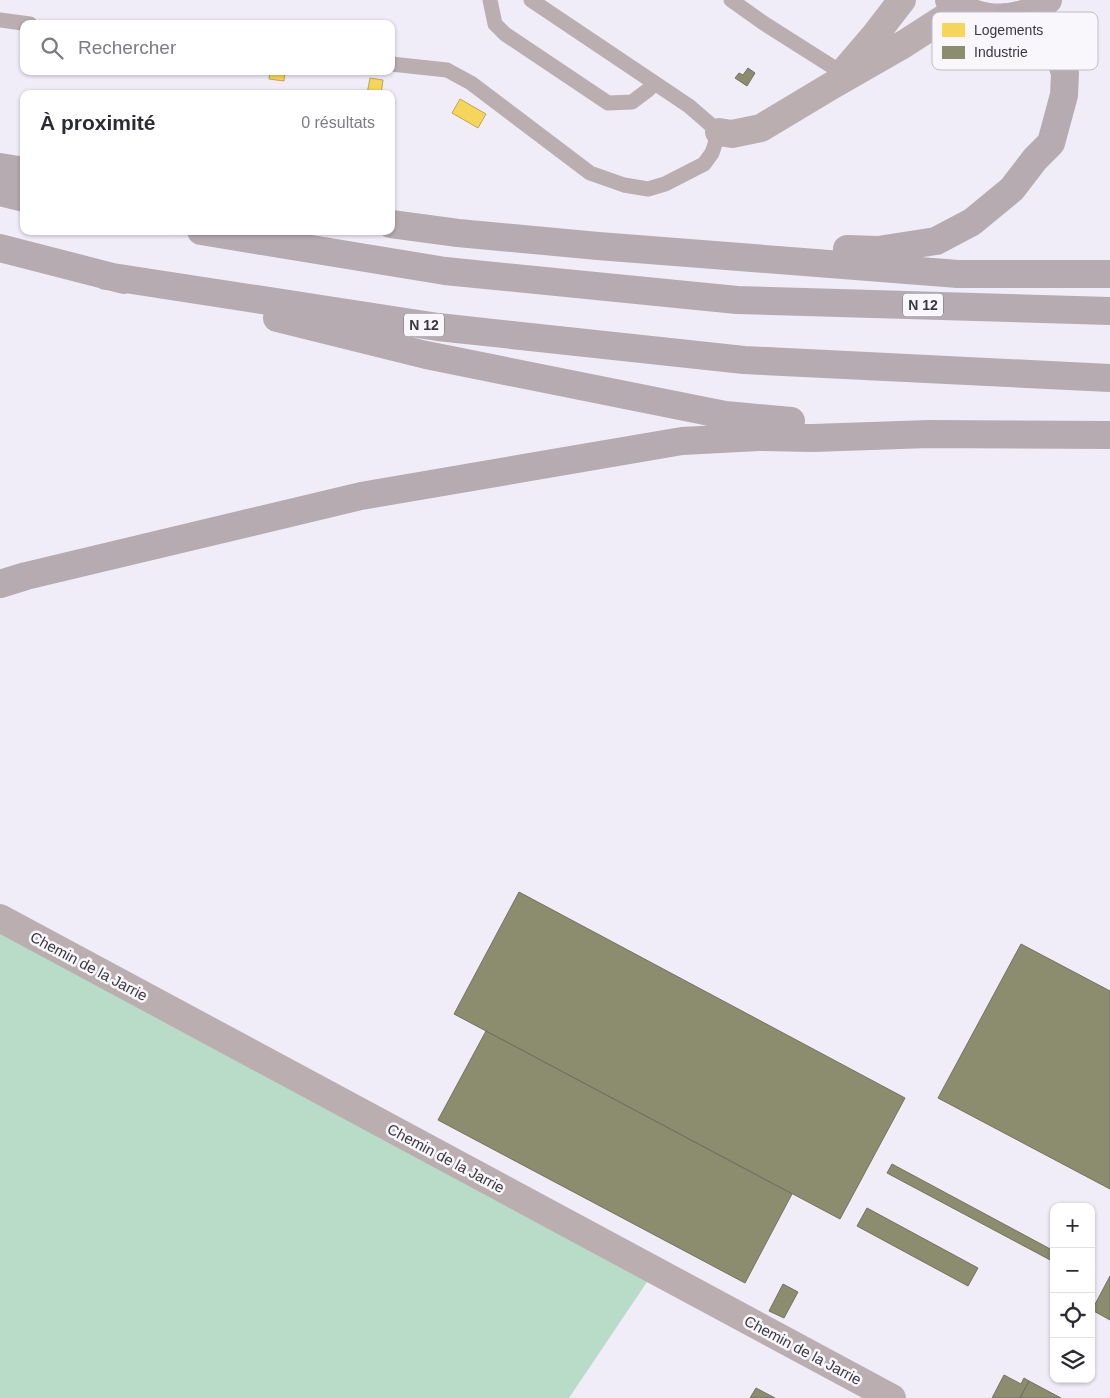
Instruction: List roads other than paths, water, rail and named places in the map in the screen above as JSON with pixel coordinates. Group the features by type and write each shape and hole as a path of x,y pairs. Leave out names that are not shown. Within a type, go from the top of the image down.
{"highway":[{"path":"598,246 796,246 878,250 936,241 972,222 1012,189 1051,143 1064,95 1064,70"},
{"path":"0,167 20,170"},
{"path":"0,192 20,197"},
{"path":"395,225 458,233 598,246 958,274 1110,274"},
{"name":"N 12","path":"225,235 445,271 737,300 1110,310"},
{"name":"N 12","path":"0,248 106,276 438,327 744,360 1110,378"},
{"path":"106,276 426,355 725,415 929,434"},
{"path":"0,584 26,576 361,496 682,441 759,437 814,438 929,434 1110,435"}],"street":[{"path":"840,78 902,0"},
{"path":"1024,12 1048,0"},
{"path":"944,12 954,4 971,12"},
{"path":"719,132 732,134 761,128 840,78 904,44 932,22"},
{"name":"Chemin de la Jarrie","path":"0,918 892,1398"}],"lane":[{"path":"490,0 495,24 505,34 608,103 632,102 655,83"},
{"path":"395,64 447,70 472,82 590,173 624,185 648,189 665,184 704,164 712,153 719,132 689,106 531,0"},
{"path":"730,0 840,78"},
{"path":"0,20 20,23"}]}
